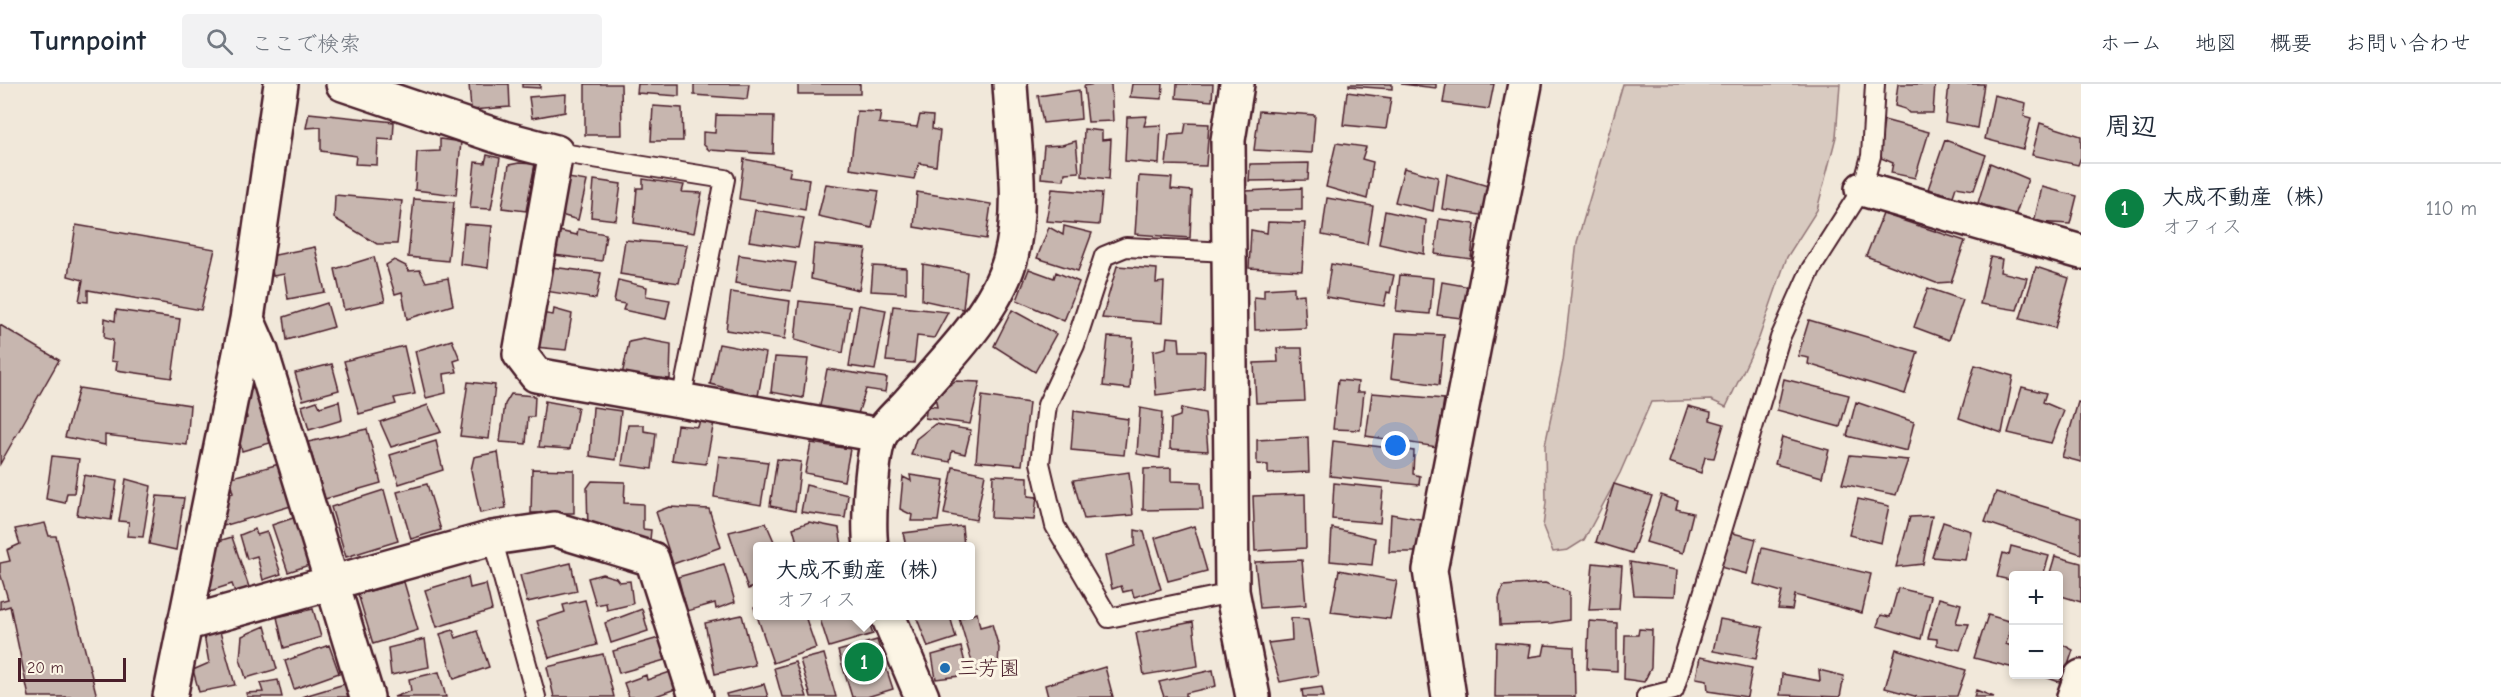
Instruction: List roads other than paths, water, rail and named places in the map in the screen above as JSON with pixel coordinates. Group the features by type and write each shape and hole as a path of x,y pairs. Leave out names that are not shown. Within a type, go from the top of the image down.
{"street":[{"path":"170,697 247,319 281,84"},
{"path":"343,84 502,138 556,152 519,354 536,375 880,435"},
{"path":"870,542 868,530 880,435 966,335 993,299 1010,261 1017,217 1010,84"},
{"path":"1237,84 1228,140 1232,593 1253,697"},
{"path":"1449,697 1430,570 1525,84"},
{"path":"1862,189 2081,252"},
{"path":"247,319 261,351 367,697"},
{"path":"184,624 492,538 554,529 652,559 696,697"},
{"path":"890,620 922,697"},
{"path":"2074,697 2081,676"}],"lane":[{"path":"1646,697 1674,690 1780,338 1811,269 1862,189 1871,156 1875,84"},
{"path":"556,152 725,179 681,401"},
{"path":"1228,252 1126,247 1104,256 1075,345 1047,405 1040,463 1055,526 1110,618 1232,593"},
{"path":"492,538 536,697"}],"place":[{"name":"大成不動産（株）","path":"864,662"},
{"name":"三芳園","path":"945,668"}]}
